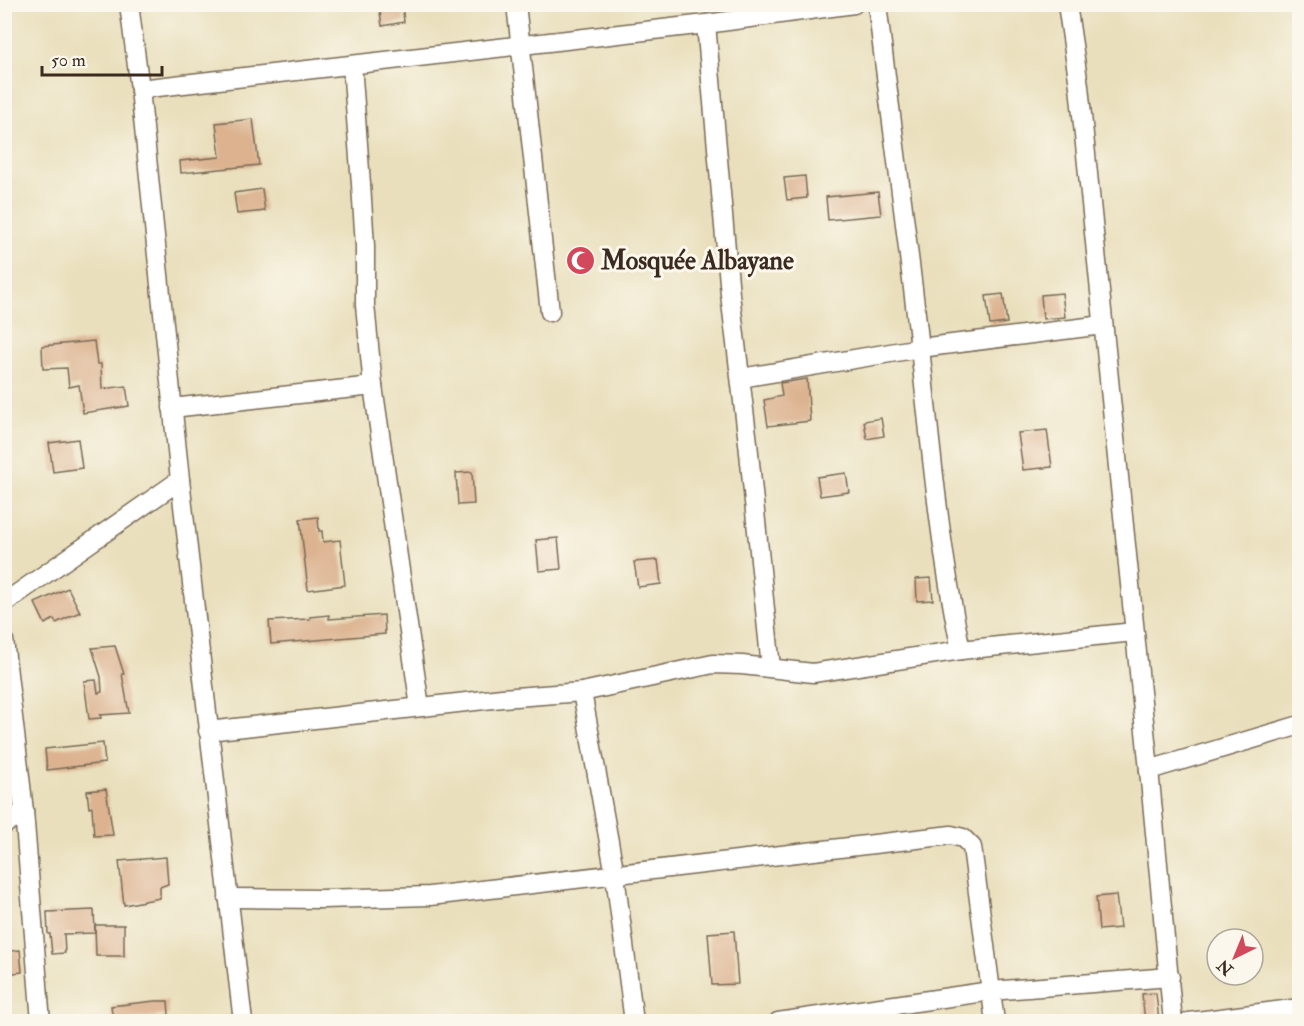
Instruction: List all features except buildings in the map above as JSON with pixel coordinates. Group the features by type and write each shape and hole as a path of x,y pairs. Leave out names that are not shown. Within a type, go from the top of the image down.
{"street":[{"path":"129,4 208,731 243,1022"},
{"path":"516,4 550,312"},
{"path":"140,90 706,24 854,4"},
{"path":"877,4 948,589 961,650"},
{"path":"1068,4 1079,86 1173,1022"},
{"path":"706,24 730,294 771,668"},
{"path":"352,65 362,205 365,305 373,386 420,707"},
{"path":"741,378 920,348 1103,325"},
{"path":"172,408 373,386"},
{"path":"4,603 180,480"},
{"path":"208,731 420,707 582,692 713,664 813,673 915,659 961,650 1134,632"},
{"path":"4,640 24,812 41,1022"},
{"path":"582,692 615,875 634,1022"},
{"path":"1149,770 1299,724"},
{"path":"4,825 24,812"},
{"path":"228,898 323,899 430,896 951,835 963,838 972,847 995,1022"},
{"path":"778,1022 991,991 1170,977"},
{"path":"1189,1022 1299,1008"}],"place":[{"name":"Mosquée Albayane","path":"580,260"}]}
